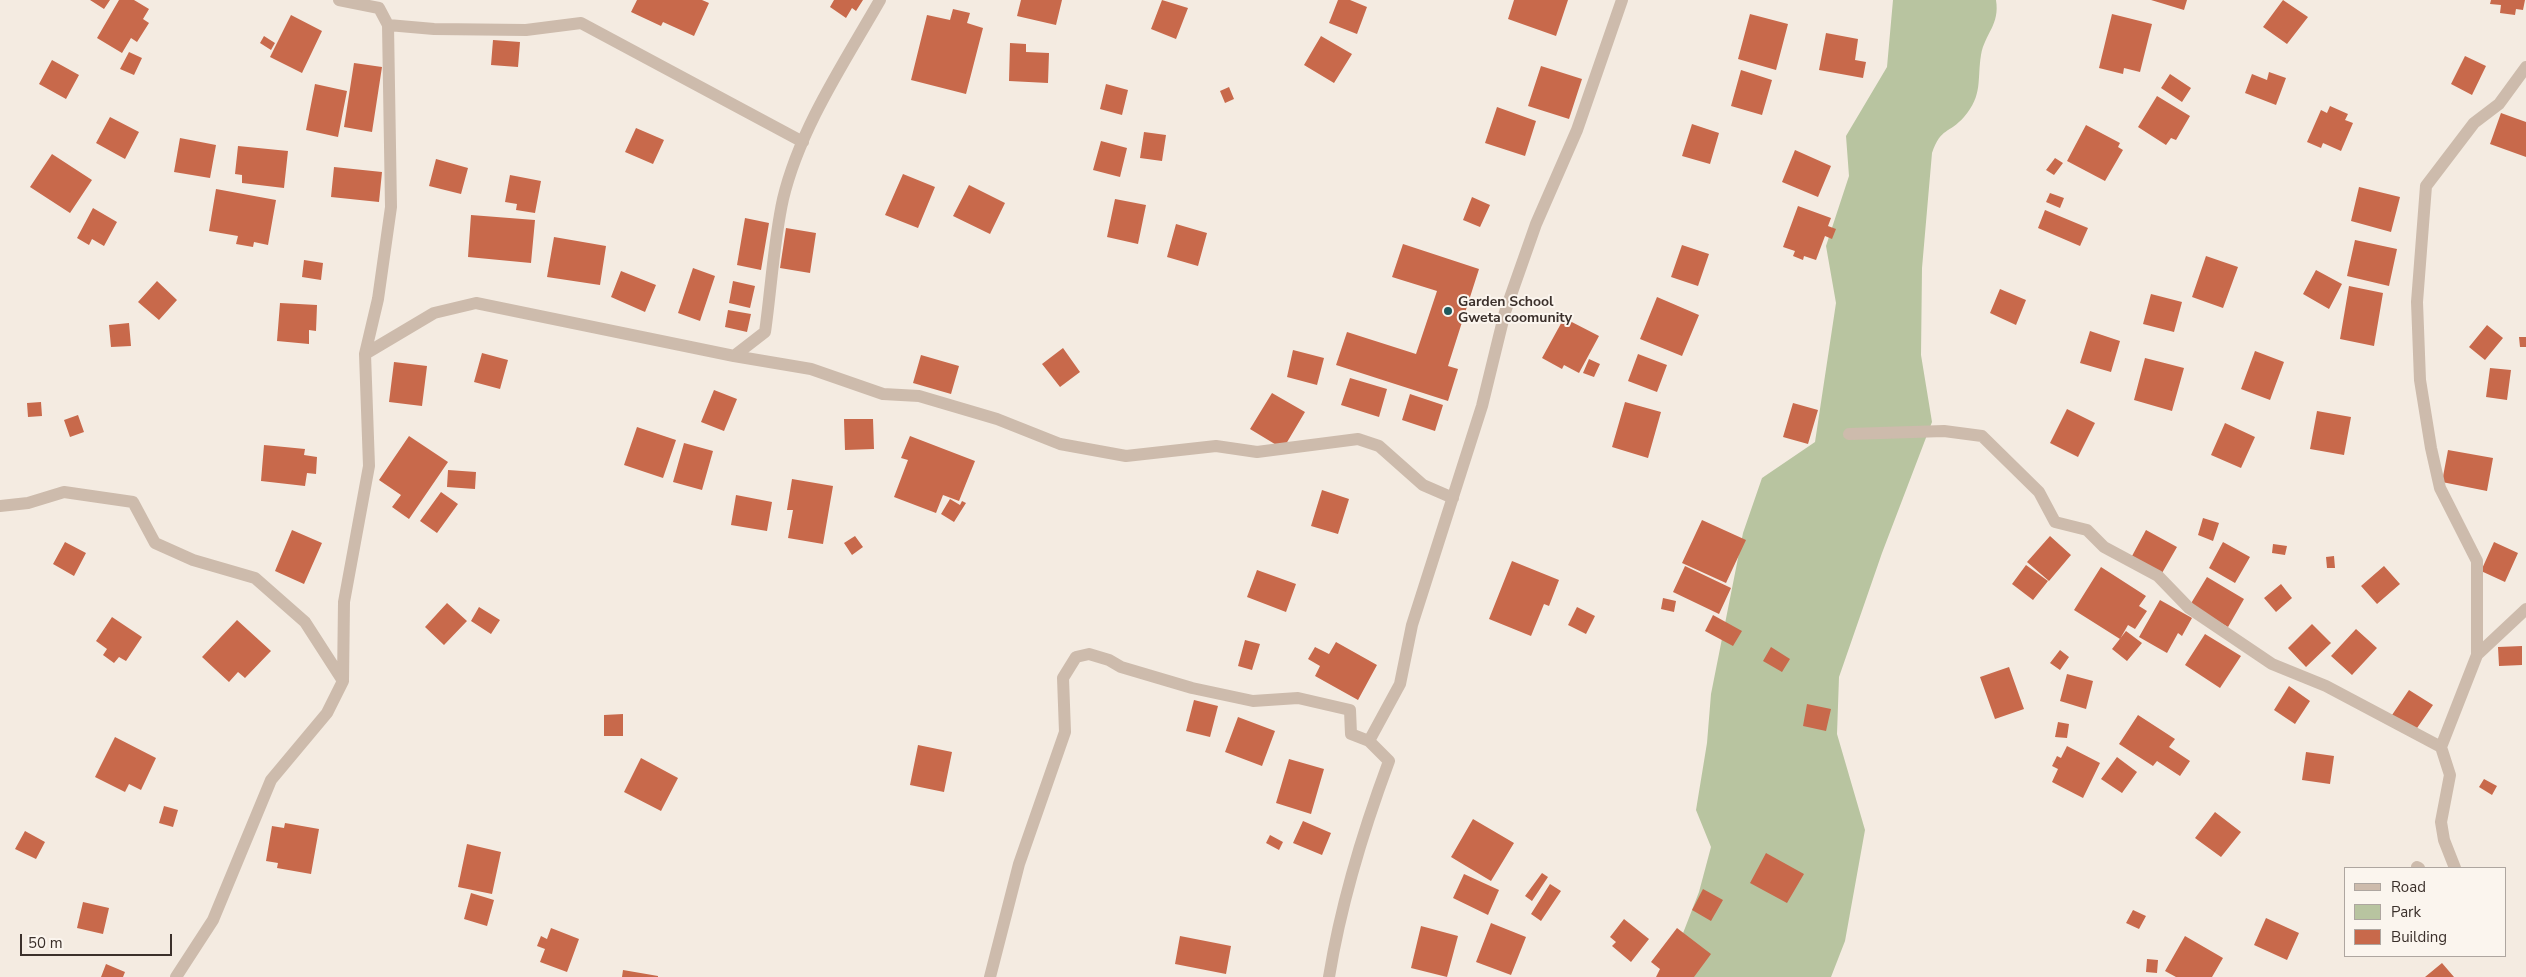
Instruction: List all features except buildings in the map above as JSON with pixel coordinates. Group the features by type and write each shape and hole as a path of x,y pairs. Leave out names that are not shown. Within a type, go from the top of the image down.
{"street":[{"path":"176,977 213,920 271,780 327,713 343,681 344,602 369,466 365,354 378,299 391,207 388,25 376,4 339,0"},
{"path":"734,356 765,332 783,199 803,142 827,93 880,0"},
{"path":"1369,741 1400,684 1412,625 1482,406 1505,312 1536,224 1577,130 1622,0"},
{"path":"388,25 434,29 526,30 581,23 803,142"},
{"path":"2456,867 2444,840 2441,822 2450,775 2441,748 2477,655 2477,561 2440,488 2431,448 2420,380 2417,302 2426,186 2474,123 2499,104 2526,67"},
{"path":"365,354 434,313 476,303 734,356 812,369 883,394 918,396 997,419 1060,444 1126,456 1216,446 1257,452 1358,439 1379,446 1422,484 1453,498"},
{"path":"1849,434 1944,431 1982,436 2039,492 2055,522 2087,530 2110,550 2158,576 2189,608 2272,664 2326,686 2441,748"},
{"path":"0,506 28,503 64,492 133,502 155,543 193,560 255,578 305,622 343,681"},
{"path":"2477,655 2526,609"},
{"path":"990,977 1019,864 1065,732 1063,678 1076,657 1089,654 1109,660 1121,668 1253,701 1298,698 1350,710 1351,734 1369,741 1389,761 1367,820 1335,944 1329,977"}],"green space":[{"path":"1893,0 1996,0 1997,9 1994,23 1981,55 1977,94 1974,102 1964,117 1942,135 1932,153 1922,268 1921,355 1932,422 1882,553 1839,677 1837,734 1865,830 1845,941 1831,977 1666,977 1699,892 1711,847 1696,810 1707,743 1711,694 1743,533 1762,478 1815,442 1836,303 1826,246 1849,176 1846,136 1887,67"}],"place":[{"name":"Garden School Gweta coomunity","path":"1448,311"}]}
